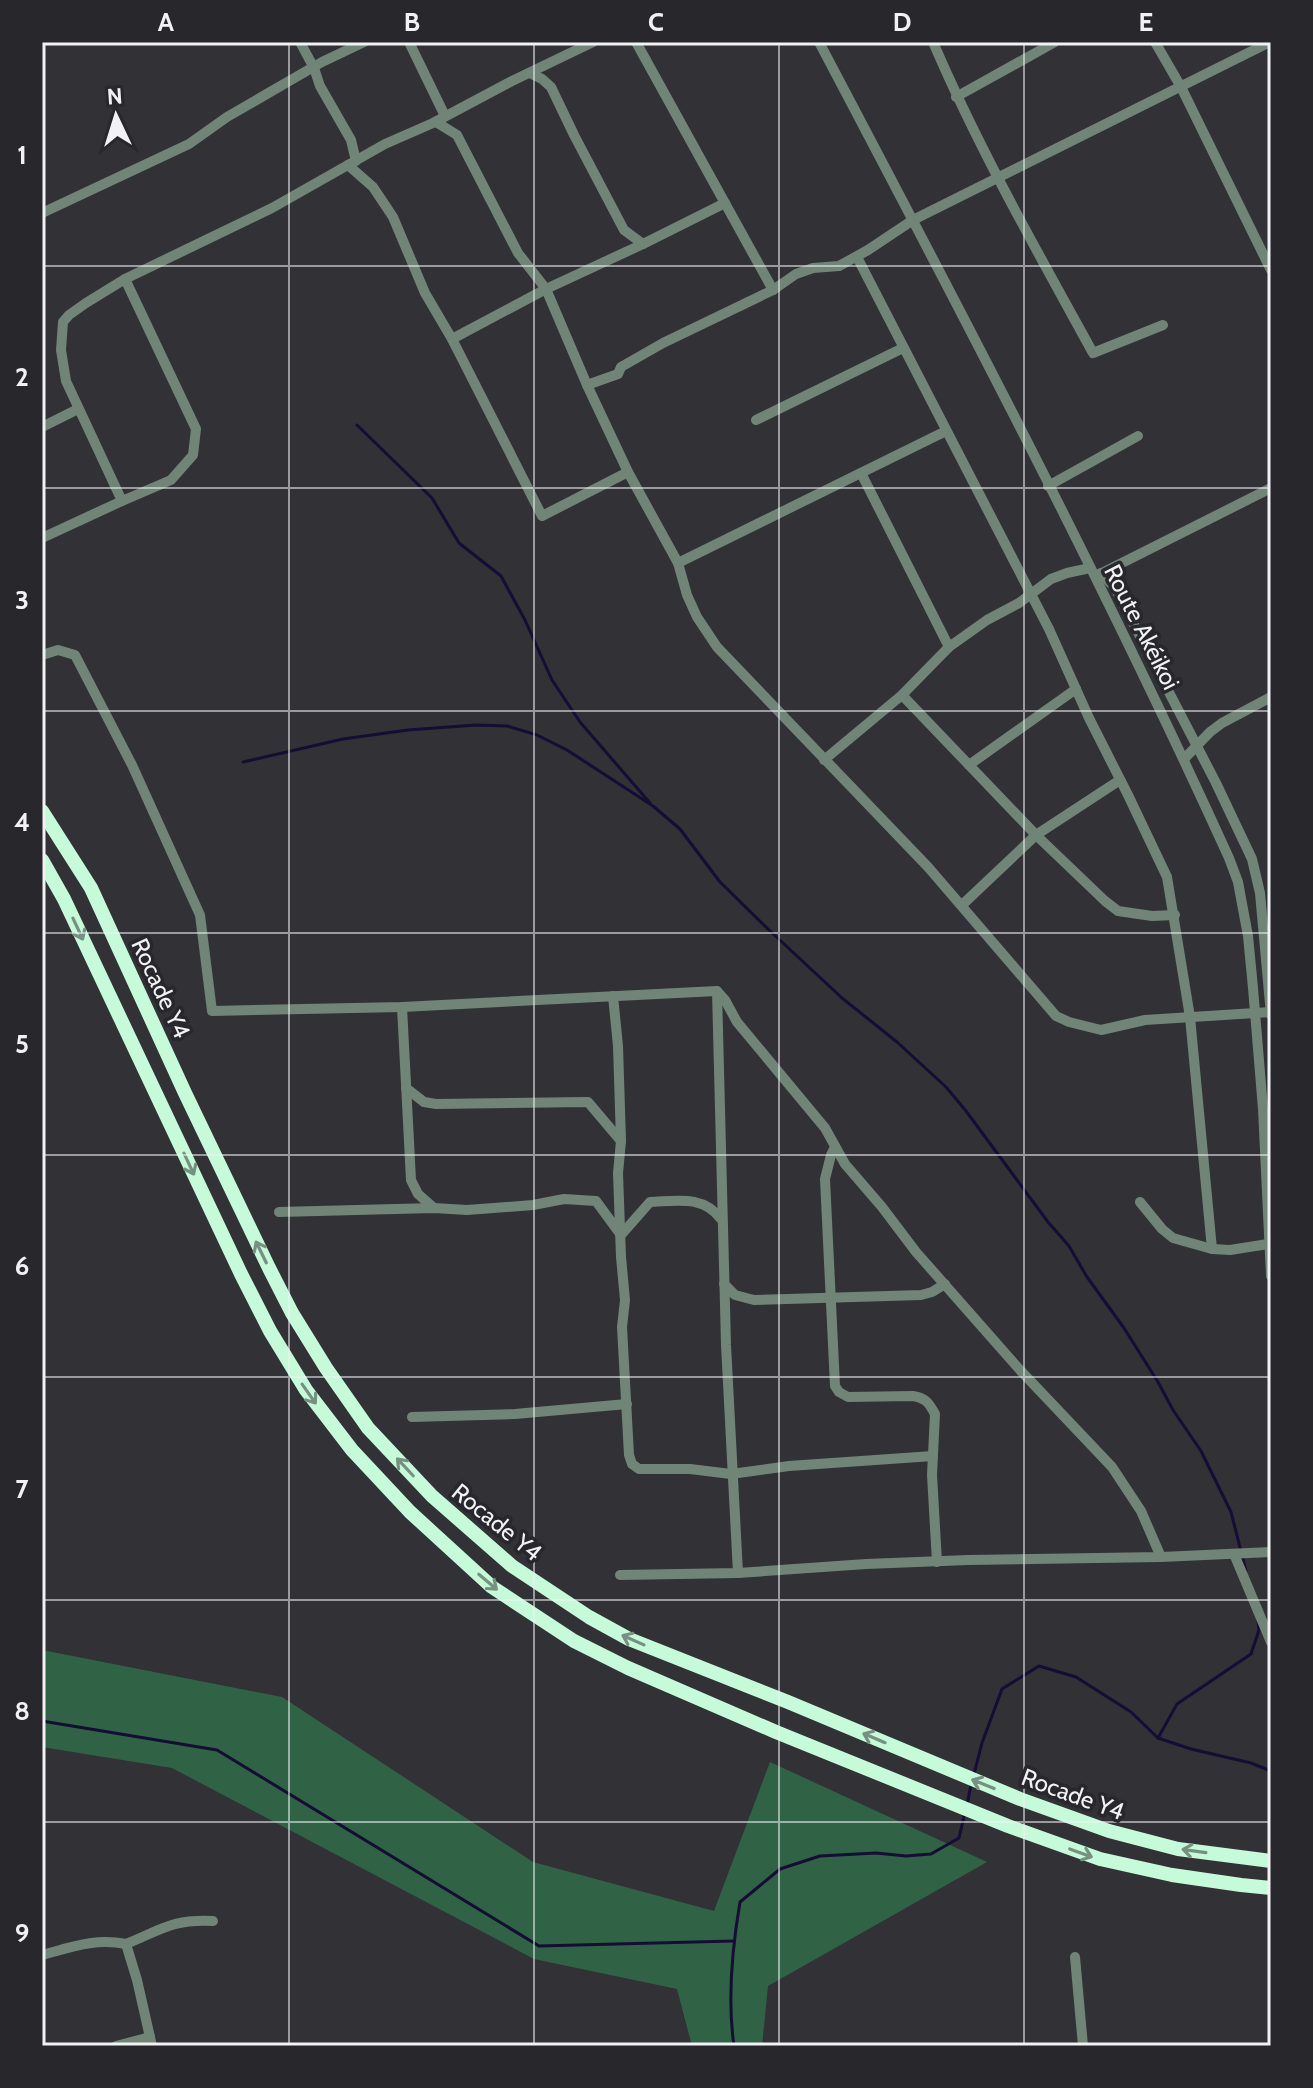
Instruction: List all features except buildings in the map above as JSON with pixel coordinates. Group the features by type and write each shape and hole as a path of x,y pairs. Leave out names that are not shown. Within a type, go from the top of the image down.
{"highway":[{"name":"Rocade Y4","path":"42,811 91,888 185,1093 292,1313 326,1368 368,1428 432,1496 512,1566 589,1617 629,1639 1020,1799 1109,1831 1164,1846 1271,1861"},
{"name":"Rocade Y4","path":"42,860 64,899 270,1331 306,1390 352,1450 410,1512 492,1587 574,1641 628,1668 1008,1826 1100,1859 1172,1875 1271,1888"}],"street":[{"path":"300,42 320,86 351,140 352,163 393,217 425,293 452,339 542,516 628,472"},
{"path":"42,213 189,144 227,117 322,62 364,42"},
{"path":"409,42 440,119 457,135 518,253 546,289 628,472 678,563 697,617 717,647 928,867 1059,1018 1101,1030 1145,1020 1271,1014"},
{"path":"122,501 66,381 60,337 63,322 86,303 125,279 272,208 385,144 593,42"},
{"path":"636,42 773,290"},
{"name":"Route Akéikoi","path":"819,42 1095,573 1184,759 1238,882 1248,936 1267,1108 1271,1276"},
{"path":"933,42 956,97 997,179 1093,353 1163,325"},
{"path":"956,97 1055,42"},
{"path":"1155,42 1181,87 1271,270"},
{"path":"587,385 618,374 621,367 663,343 773,290 796,274 813,268 839,266 857,257 913,220 1270,42"},
{"path":"530,73 551,87 624,230 643,244"},
{"path":"452,339 546,289 725,203"},
{"path":"857,257 1049,629 1167,877 1190,1017 1212,1249"},
{"path":"42,538 171,480 193,455 196,429 125,279"},
{"path":"756,420 903,348"},
{"path":"42,427 78,409"},
{"path":"678,563 946,431"},
{"path":"1048,486 1138,436"},
{"path":"861,473 949,647"},
{"path":"824,760 902,695 949,647 1051,579 1067,573 1095,573 1271,488"},
{"name":"Route Akéikoi","path":"1095,573 1115,588 1252,859 1260,893 1271,1014"},
{"path":"42,655 58,650 75,655 132,765 200,915 212,1011 402,1007 717,991"},
{"path":"969,765 1076,689"},
{"path":"902,695 1036,835 1105,901 1118,911 1152,916 1175,915"},
{"path":"1184,759 1222,723 1271,697"},
{"path":"962,905 1036,835 1120,780"},
{"path":"717,991 737,1022 825,1128 845,1164 1020,1370 1112,1467 1141,1511 1161,1557"},
{"path":"717,991 724,1284 738,1573"},
{"path":"613,996 621,1141 618,1173 625,1300 622,1327 632,1464 639,1469 690,1469 731,1474 802,1465 933,1456"},
{"path":"402,1007 411,1180 418,1194 434,1208"},
{"path":"406,1088 424,1102 436,1104 588,1102 621,1141"},
{"path":"835,1147 825,1179 835,1386 848,1397 924,1398 935,1414 933,1456 937,1562"},
{"path":"279,1212 467,1210 533,1205 564,1199 596,1201 621,1235"},
{"path":"621,1235 650,1202 697,1202 714,1209 722,1221"},
{"path":"1140,1202 1173,1238 1212,1249 1230,1250 1268,1244"},
{"path":"724,1284 744,1299 921,1295 945,1284"},
{"path":"412,1417 515,1414 627,1404"},
{"path":"620,1575 1271,1552"},
{"path":"1234,1554 1271,1642"},
{"path":"42,1955 89,1943 108,1941 126,1944 163,1926 179,1922 213,1921"},
{"path":"116,2046 151,2042 134,1965 126,1944"},
{"path":"1075,1957 1083,2046"}],"green space":[{"path":"42,1650 282,1697 533,1862 714,1911 770,1762 987,1862 768,1986 762,2046 692,2046 677,1989 534,1959 172,1768 42,1747"}],"waterway":[{"path":"357,425 432,498 459,543 501,576 552,680 580,722 650,803"},
{"path":"243,762 343,739 408,730 507,726 537,735 567,750 653,806 680,829 720,882 768,929 842,998 946,1087 966,1111 1069,1246 1201,1451 1231,1512 1246,1571"},
{"path":"1158,1738 1177,1704 1251,1654 1259,1630 1258,1621"},
{"path":"974,1774 1002,1689 1039,1666 1076,1677 1131,1712 1158,1738 1271,1771"},
{"path":"42,1721 217,1750 539,1946 733,1941"},
{"path":"967,1805 971,1785"},
{"path":"734,2046 731,1974 740,1902 780,1869 820,1856 931,1854 959,1838 965,1812"}]}
